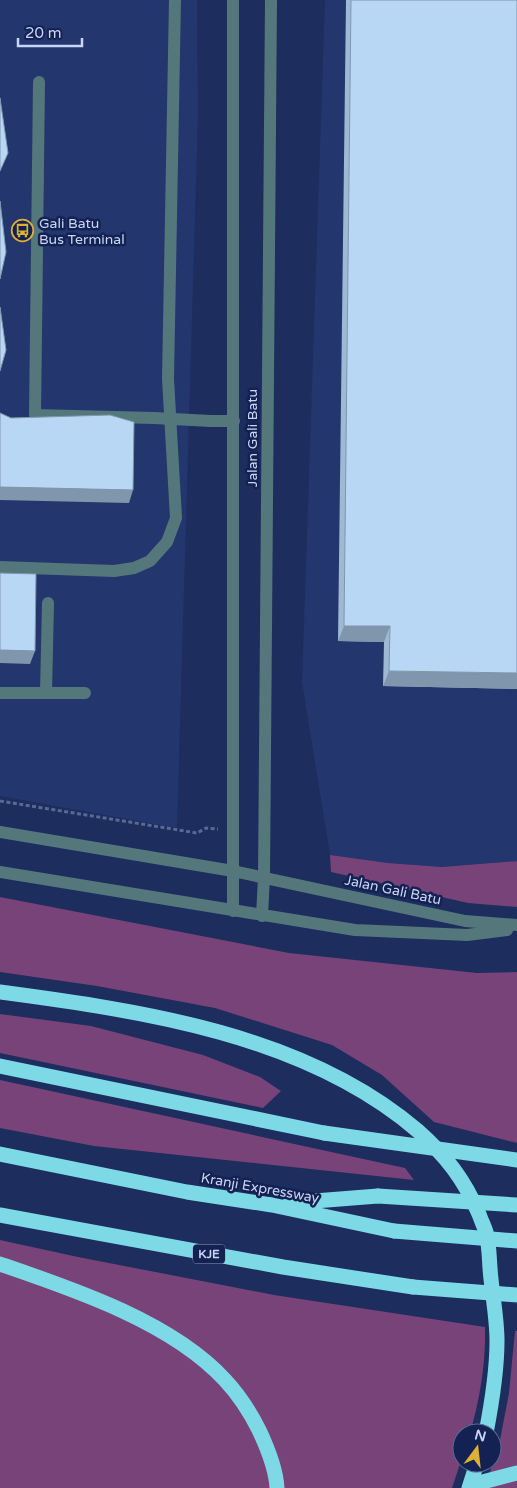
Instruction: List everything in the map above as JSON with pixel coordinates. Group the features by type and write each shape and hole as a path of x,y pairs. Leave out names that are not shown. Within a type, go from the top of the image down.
{"highway":[{"path":"0,992 95,1004 211,1030 267,1046 321,1068 364,1091 403,1118 430,1142 455,1169 473,1200 486,1232 497,1340 494,1389 488,1423"},
{"path":"0,1066 324,1133 517,1160"},
{"name":"Kranji Expressway","path":"0,1154 187,1192 272,1205 394,1230 517,1241"},
{"path":"272,1205 378,1196 517,1205"},
{"name":"KJE","path":"3,1215 282,1267 412,1287 517,1295"},
{"path":"0,1264 51,1281 121,1310 193,1351 225,1379 249,1410 267,1447 277,1488"},
{"path":"470,1486 474,1473"},
{"path":"470,1486 517,1473"}],"street":[{"path":"0,567 114,570 134,568 150,561 167,542 176,518 168,379 175,0"},
{"name":"Jalan Gali Batu","path":"233,0 233,911"},
{"name":"Jalan Gali Batu","path":"262,916 264,877 271,0"},
{"path":"40,82 35,415 234,421"},
{"path":"46,694 48,602"},
{"path":"0,693 84,693"},
{"name":"Jalan Gali Batu","path":"0,832 233,871 465,921 517,927"},
{"name":"Jalan Gali Batu","path":"0,872 356,930 467,935 517,927"}],"path":[{"path":"0,801 197,833 206,828 233,832"}],"shaded area":[{"path":"0,0 197,0 198,115 177,828 0,796"},
{"path":"325,0 517,0 517,861 442,867 388,863 330,855 302,682"},
{"path":"330,855 388,863 442,867 517,861 517,907 468,903 331,872"},
{"path":"0,897 289,953 477,973 517,972 517,1143 434,1122 382,1075 332,1045 215,1008 97,986 0,972"},
{"path":"0,1014 91,1026 203,1055 260,1077 281,1091 263,1108 0,1053"},
{"path":"0,1080 405,1168 414,1180 94,1146 0,1128"},
{"path":"0,1240 274,1295 485,1327 482,1380 473,1423 452,1423 452,1473 457,1473 452,1488 0,1488"},
{"path":"515,1331 517,1331 517,1488 485,1488 490,1473 502,1473 502,1430 509,1393"}],"building":[{"path":"351,0 517,0 517,673 389,671 390,626 344,626"},
{"path":"0,98 8,153 0,171"},
{"path":"0,201 6,252 0,279"},
{"path":"0,307 6,350 0,371"},
{"path":"0,413 11,418 110,415 134,422 133,490 0,487"},
{"path":"0,573 36,574 35,651 0,650"}],"place":[{"name":"Gali Batu Bus Terminal","path":"23,231"}]}
